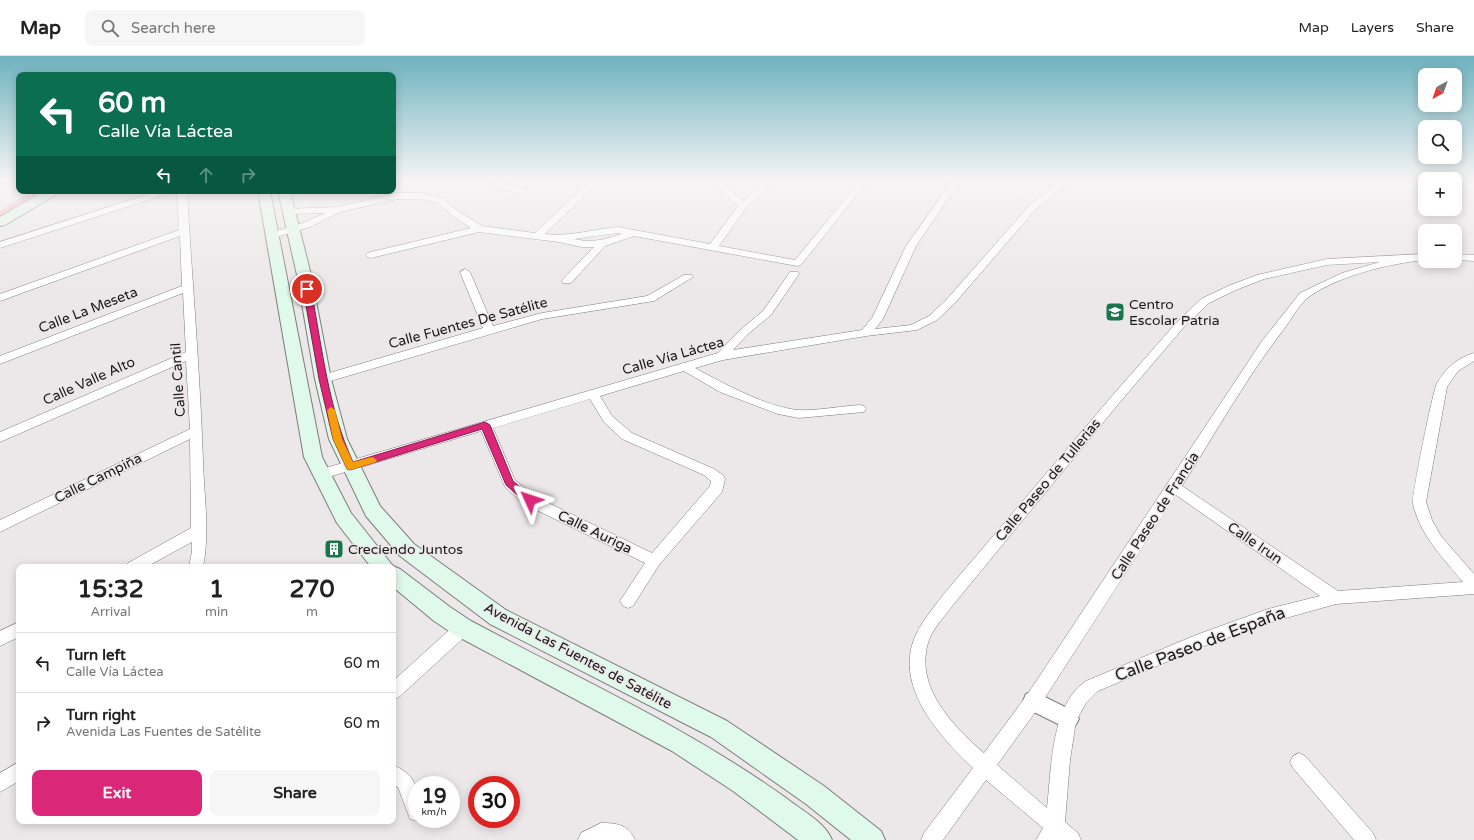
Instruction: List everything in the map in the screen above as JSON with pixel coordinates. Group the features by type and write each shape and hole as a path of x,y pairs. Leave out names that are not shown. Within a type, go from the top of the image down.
{"main road":[{"name":"Avenida Las Fuentes de Satélite","path":"269,218 314,457 344,518 380,564"},
{"name":"Avenida Las Fuentes de Satélite","path":"291,218 304,274 323,379 338,439 373,511 407,550 498,617 719,729 815,795 872,840"},
{"path":"280,280 304,274"},
{"name":"Avenida Las Fuentes de Satélite","path":"396,578 442,614 463,628 660,731 714,763 780,808 819,840"},
{"path":"442,614 464,593"}],"street":[{"path":"0,245 85,218"},
{"name":"Calle Cantil","path":"184,218 196,431 199,531 199,551 197,564"},
{"path":"273,235 294,230 325,218"},
{"path":"461,218 479,229"},
{"path":"537,237 557,218"},
{"path":"712,247 734,218"},
{"path":"558,239 618,230 797,263 834,218"},
{"path":"866,333 877,319 911,246 931,218"},
{"name":"Calle Vía Láctea","path":"322,474 722,356 866,333 913,328 933,318 950,302 1024,218"},
{"path":"371,255 479,229 558,239 582,244 602,244 632,233"},
{"path":"0,298 185,232"},
{"path":"567,281 602,244"},
{"name":"Calle Paseo de Francia","path":"931,840 1033,701 1266,344 1304,295 1352,273 1408,258 1418,257"},
{"path":"1462,257 1474,258"},
{"name":"Calle Paseo de Tullerias","path":"1071,840 1051,834 986,767 945,728 933,711 923,690 918,666 919,647 926,631 948,600 1116,399 1180,325 1205,301 1261,277 1326,262 1408,258"},
{"path":"465,272 489,330"},
{"path":"722,356 744,332 767,313 794,274"},
{"name":"Calle Fuentes De Satélite","path":"323,379 542,316 650,299 688,277"},
{"name":"Calle La Meseta","path":"0,360 187,288"},
{"name":"Calle Valle Alto","path":"0,437 191,354"},
{"path":"1474,357 1467,359 1448,373 1441,387 1419,502 1424,521 1436,540 1474,585"},
{"path":"685,367 724,389 778,410 799,414 860,409"},
{"path":"593,395 608,419 627,436 709,472 718,479 717,488 654,561 628,601"},
{"name":"Calle Auriga","path":"485,425 510,483 530,500 654,561"},
{"name":"Calle Campiña","path":"0,526 196,431"},
{"name":"Calle Irun","path":"1174,487 1336,598"},
{"path":"138,564 199,531"},
{"name":"Calle Paseo de España","path":"1051,834 1068,719 1080,697 1092,686 1196,642 1268,616 1336,598 1474,588"},
{"path":"396,689 463,628"},
{"path":"0,639 16,631"},
{"path":"1033,701 1068,719"},
{"path":"1299,762 1366,840"},
{"path":"0,783 16,773"},
{"path":"396,776 404,782 408,791"},
{"path":"595,836 615,832 625,840"}],"slow traffic":[{"path":"331,410 338,439 350,466 372,460"}],"place":[{"name":"Centro Escolar Patria","path":"1115,312"},
{"name":"Creciendo Juntos","path":"334,549"}],"route":[{"path":"307,289 323,379 338,439 350,466 485,425 510,483 530,500"}]}
